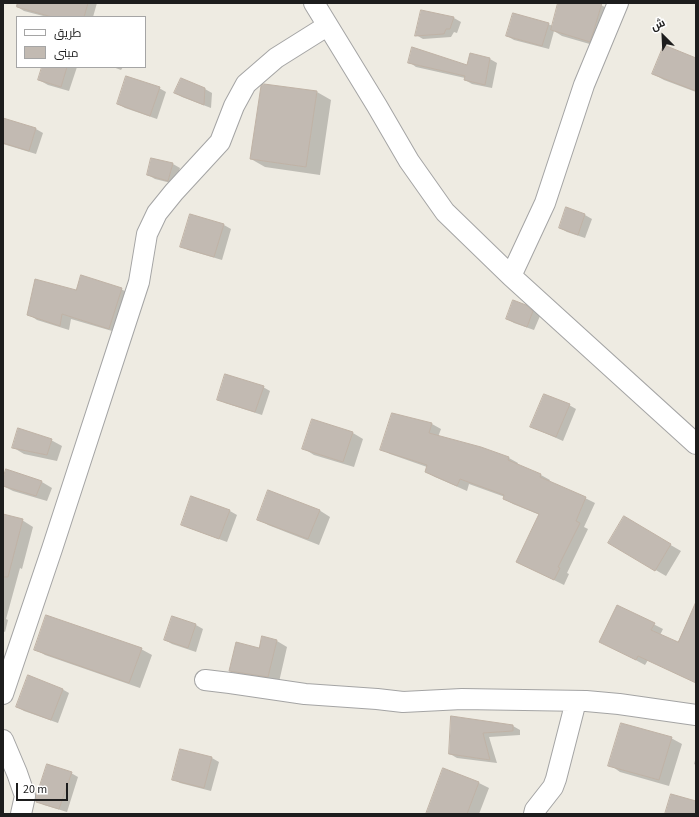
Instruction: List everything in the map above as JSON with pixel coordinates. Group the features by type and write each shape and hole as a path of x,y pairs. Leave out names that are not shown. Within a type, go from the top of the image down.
{"street":[{"path":"314,3 409,161 445,212 511,276 696,444"},
{"path":"511,276 545,203 584,85 618,3"},
{"path":"3,694 139,282 147,234 157,214 174,192 220,142 234,106 246,84 276,58 327,26"},
{"path":"205,680 305,694 403,702 462,699 576,701 619,704 696,715"},
{"path":"534,814 535,810 553,787 556,779 576,701"},
{"path":"3,740 17,772 25,796 21,814"}],"building":[{"path":"18,3 88,3 84,16 48,16 17,7"},
{"path":"558,3 602,3 590,42 551,30"},
{"path":"421,10 454,17 450,29 446,29 444,34 415,36"},
{"path":"513,13 549,23 542,46 506,36"},
{"path":"664,45 696,58 696,91 652,74"},
{"path":"412,47 467,65 470,53 490,58 485,85 464,80 465,76 408,63"},
{"path":"42,68 67,68 61,87 38,80"},
{"path":"126,76 160,87 150,116 117,104"},
{"path":"181,78 205,88 204,105 174,93"},
{"path":"264,84 317,91 306,167 250,159 261,86"},
{"path":"3,118 36,128 29,151 3,143"},
{"path":"151,158 173,163 168,181 147,175"},
{"path":"566,207 585,214 578,235 559,228"},
{"path":"190,214 224,224 214,257 180,247"},
{"path":"81,275 122,288 109,329 62,314 60,326 27,315 35,279 76,290"},
{"path":"513,300 526,305 533,311 527,327 506,319"},
{"path":"225,374 264,386 255,412 217,400"},
{"path":"544,394 570,404 556,437 530,427"},
{"path":"392,413 432,423 429,433 481,447 509,457 508,460 541,474 540,477 586,497 576,521 580,523 558,567 560,568 554,580 516,562 539,514 503,499 504,495 460,479 457,486 425,472 427,465 380,450"},
{"path":"312,419 353,432 343,462 302,449"},
{"path":"18,428 52,439 47,455 12,448"},
{"path":"6,469 42,481 36,496 3,486 3,479"},
{"path":"268,490 320,510 308,539 257,520"},
{"path":"191,496 230,510 219,539 181,525"},
{"path":"3,514 23,519 8,577 3,577"},
{"path":"624,516 671,544 655,571 608,543"},
{"path":"696,602 696,683 638,656 636,660 599,642 617,605 655,623 651,630 678,642"},
{"path":"46,615 142,648 129,683 34,650"},
{"path":"172,616 196,624 188,648 164,640"},
{"path":"262,636 277,640 268,677 229,671 236,642 259,648"},
{"path":"28,675 63,689 51,720 16,707"},
{"path":"451,716 513,725 513,731 483,733 490,760 449,754"},
{"path":"621,723 672,737 659,780 608,766"},
{"path":"180,749 212,757 204,788 172,780"},
{"path":"47,764 72,772 59,809 36,802 36,797"},
{"path":"443,768 479,782 467,814 426,814"},
{"path":"671,794 696,801 696,814 665,814"}]}
